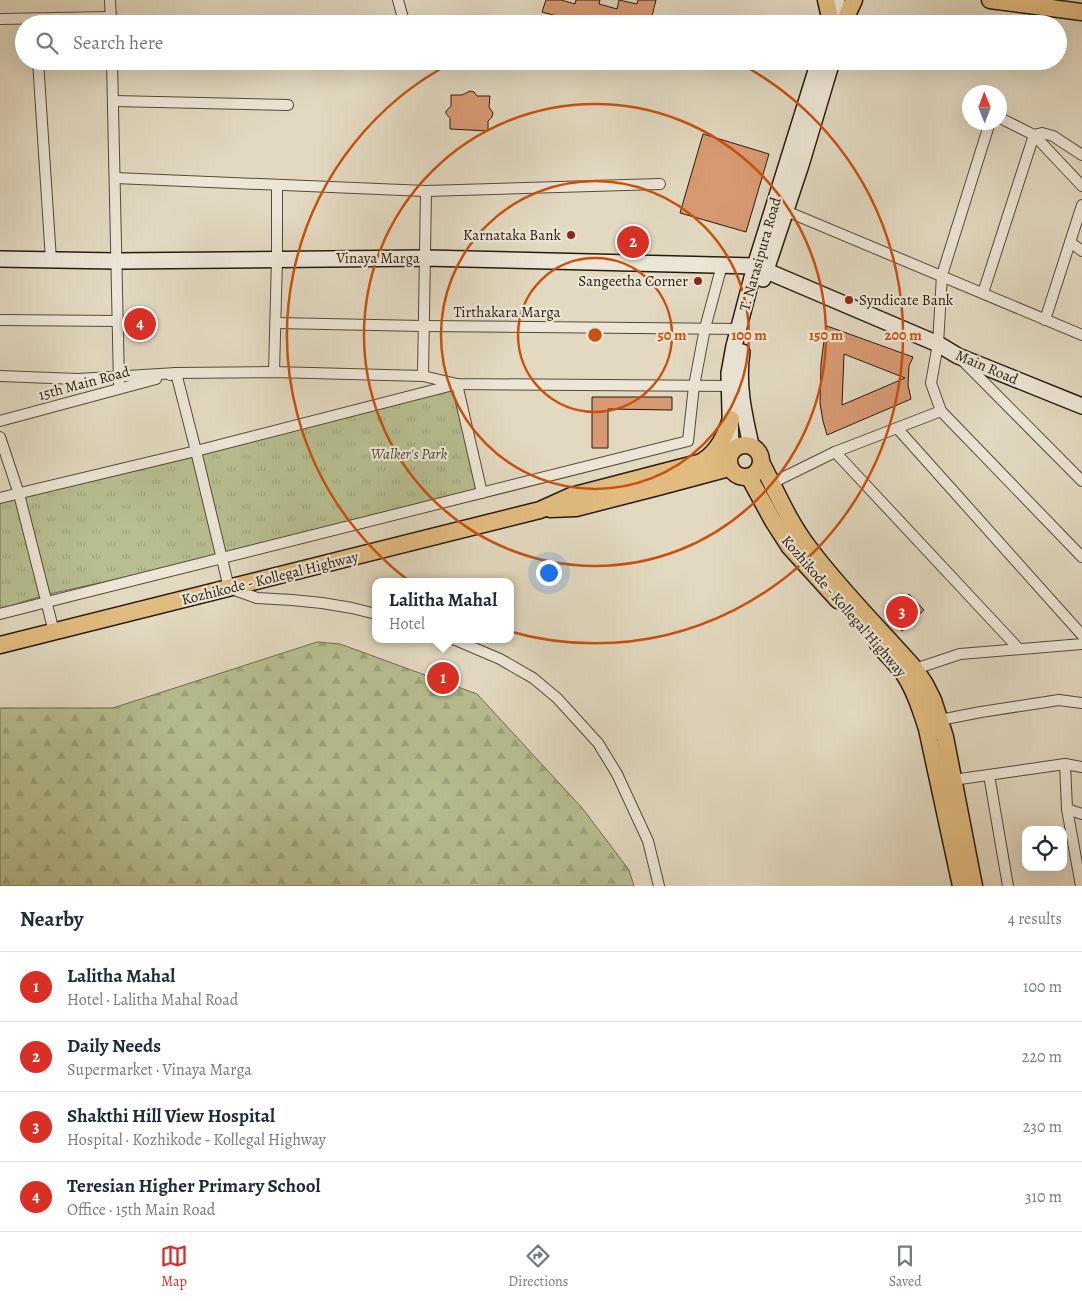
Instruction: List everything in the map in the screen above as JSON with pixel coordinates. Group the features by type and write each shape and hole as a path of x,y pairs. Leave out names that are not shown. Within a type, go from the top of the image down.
{"main road":[{"path":"826,0 829,15"},
{"path":"847,15 854,0"},
{"path":"990,0 1082,12"},
{"path":"701,463 711,456 720,444 731,419"},
{"path":"740,445 751,446 758,452 761,462 760,467 758,471 749,477 738,476 733,472 730,458 740,445"},
{"name":"Kozhikode - Kollegal Highway","path":"0,646 540,510 571,496 701,463 730,458"},
{"name":"Kozhikode - Kollegal Highway","path":"540,510 576,508 691,479 730,458"},
{"name":"Kozhikode - Kollegal Highway","path":"761,462 789,519 808,548 883,641 914,693 927,729 961,886"},
{"path":"691,479 723,476 733,479 753,492 763,503"},
{"name":"Kozhikode - Kollegal Highway","path":"749,477 789,546 883,641 915,669 925,684 933,700 945,737 974,886"}],"street":[{"path":"110,0 111,15"},
{"path":"398,0 402,15"},
{"path":"832,15 837,0"},
{"path":"846,15 850,0"},
{"path":"0,19 15,20"},
{"path":"39,70 50,260"},
{"path":"112,70 120,390"},
{"name":"T. Narasipura Road","path":"730,458 729,373 731,358 760,269 816,70"},
{"name":"T. Narasipura Road","path":"751,446 744,416 740,371 742,353 760,269 786,211 829,70"},
{"path":"113,101 288,105"},
{"path":"1007,122 1034,135 1082,186"},
{"path":"988,130 942,276 938,344 931,383 941,411 1082,557"},
{"path":"1034,135 1053,136 1082,155"},
{"path":"983,293 1034,135"},
{"path":"115,178 426,192 660,184"},
{"path":"274,372 277,185"},
{"path":"423,376 426,192"},
{"path":"1045,320 1082,205"},
{"path":"786,211 1082,335"},
{"path":"1070,242 1082,251"},
{"name":"Vinaya Marga","path":"0,259 116,261 425,258 722,266 760,269"},
{"path":"0,614 688,441 694,386 705,328 722,266"},
{"name":"Main Road","path":"760,269 938,344 958,356 1082,406"},
{"path":"0,320 118,320"},
{"name":"Tirthakara Marga","path":"276,323 739,329"},
{"path":"958,356 1082,481"},
{"path":"0,376 78,379 176,373 274,372 423,376 457,384 729,386"},
{"path":"176,373 229,588 257,598 322,603 372,613"},
{"name":"15th Main Road","path":"0,420 120,390 176,373"},
{"path":"0,498 196,451 457,384"},
{"path":"457,384 482,493"},
{"path":"772,483 835,452 941,411"},
{"path":"897,428 1082,635"},
{"path":"0,437 19,494 54,632"},
{"path":"835,452 1019,649"},
{"path":"462,643 500,659 533,678 557,698 598,744 617,774 648,840 659,886"},
{"path":"915,669 960,654 1082,644"},
{"path":"940,720 1059,700 1082,703"},
{"path":"952,780 1065,764 1082,766"},
{"path":"1065,764 1067,808 1081,886"},
{"path":"988,774 1008,886"},
{"path":"1067,808 1082,814"}],"green space":[{"name":"Walker's Park","path":"457,384 482,493 221,556 45,595 0,609 0,501"},
{"path":"317,642 340,644 477,694 583,809 629,870 634,886 0,886 0,708 113,708"}],"building":[{"path":"546,0 561,0 575,4 576,0 600,0 599,4 617,9 619,0 637,4 638,0 656,0 652,15 553,15 542,12"},
{"path":"470,91 474,92 477,96 490,96 489,107 493,113 488,121 488,131 450,129 450,118 446,111 451,106 451,95 462,95"},
{"path":"703,134 769,154 746,232 680,213"},
{"path":"827,326 913,357 909,366 908,385 911,399 827,435 820,403 824,340","holes":["844,354 905,378 842,405"]},
{"path":"592,397 672,397 672,410 608,409 608,448 592,448"},
{"path":"909,594 924,610 902,631 887,615"}],"place":[{"name":"Karnataka Bank","path":"571,235"},
{"name":"Daily Needs","path":"633,242"},
{"name":"Sangeetha Corner","path":"698,281"},
{"name":"Syndicate Bank","path":"849,300"},
{"name":"Teresian Higher Primary School","path":"140,324"},
{"name":"Shakthi Hill View Hospital","path":"902,612"},
{"name":"Lalitha Mahal","path":"443,678"}]}
